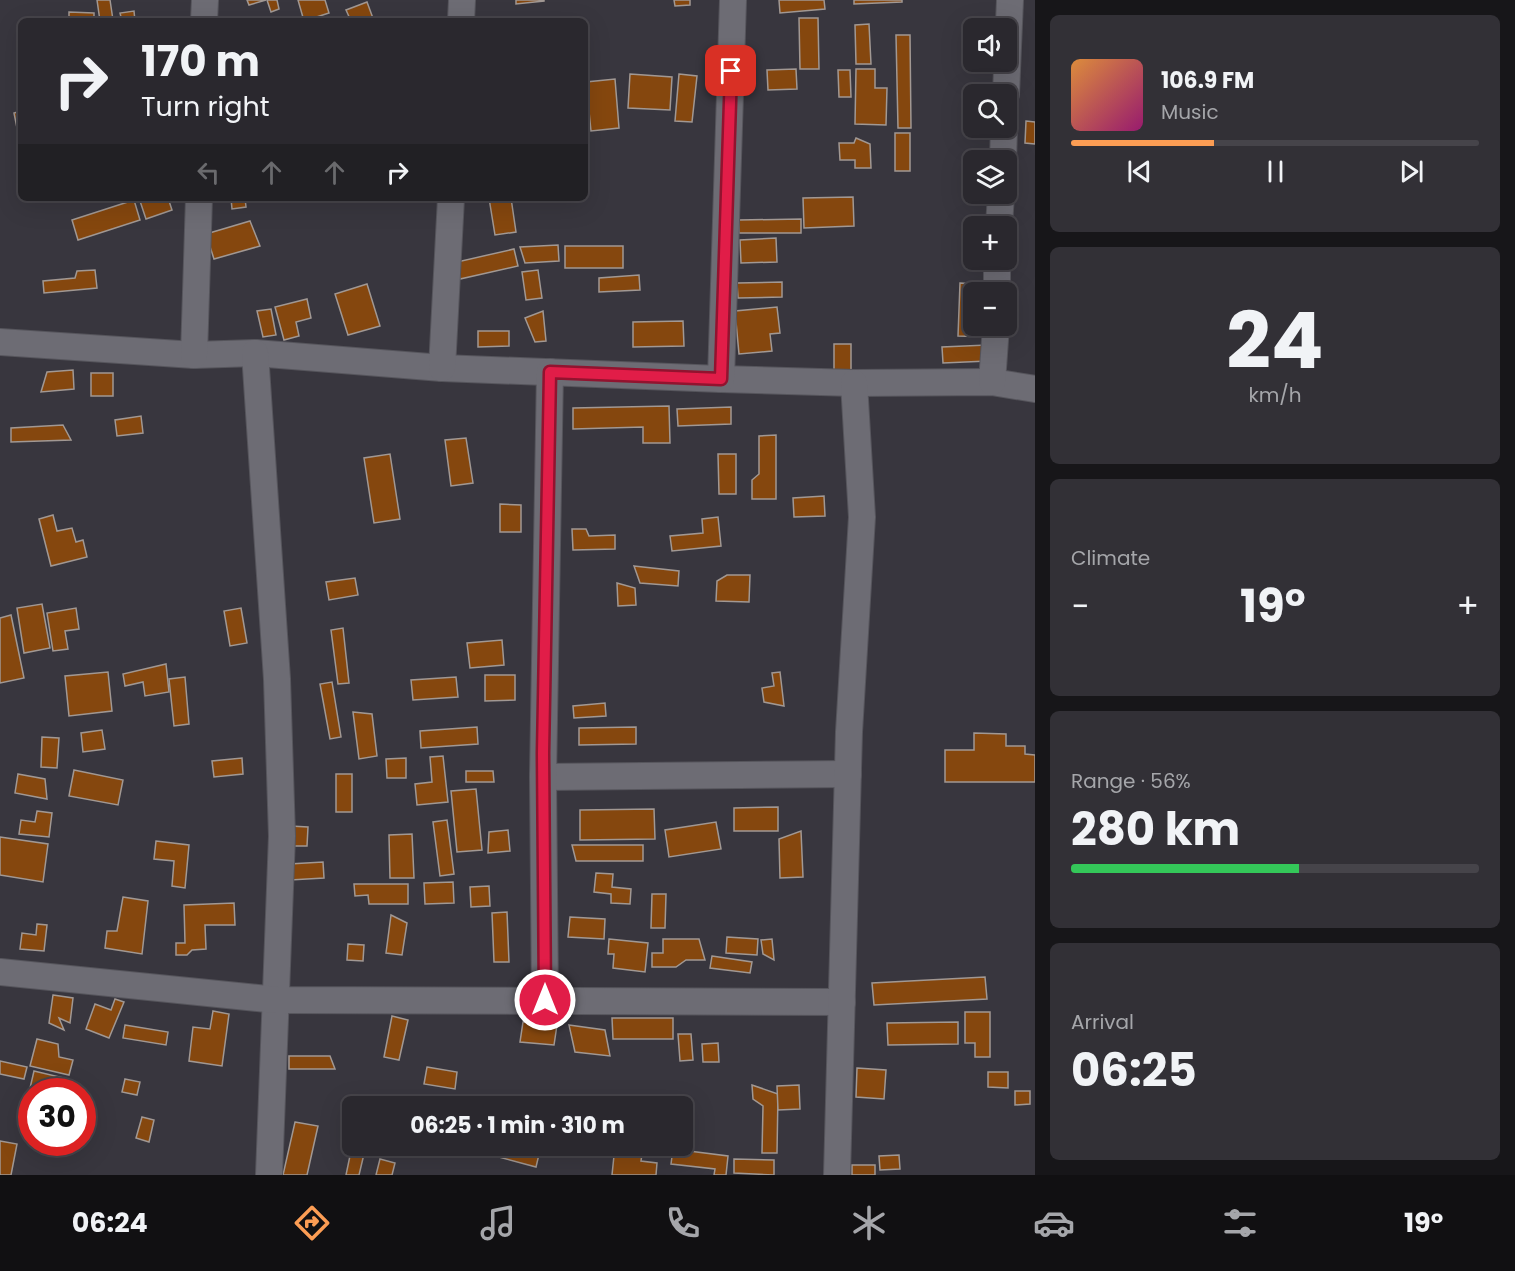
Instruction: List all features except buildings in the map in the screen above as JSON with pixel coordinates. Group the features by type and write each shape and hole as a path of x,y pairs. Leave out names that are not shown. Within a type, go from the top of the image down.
{"street":[{"path":"204,18 205,0"},
{"path":"461,18 462,0"},
{"path":"721,379 733,0"},
{"path":"1006,84 1010,0"},
{"path":"194,355 199,201"},
{"path":"442,368 451,201"},
{"path":"992,382 996,362 996,336"},
{"path":"0,342 194,355 255,353 442,368 854,383 992,382 1035,390"},
{"path":"255,353 277,679 282,836 269,1175"},
{"path":"545,1000 543,777 550,372"},
{"path":"837,1175 848,774 862,517 854,383"},
{"path":"543,777 848,774"},
{"path":"0,972 277,1000 842,1002"}],"route":[{"path":"545,1000 543,753 550,372 721,379 731,71"}]}
